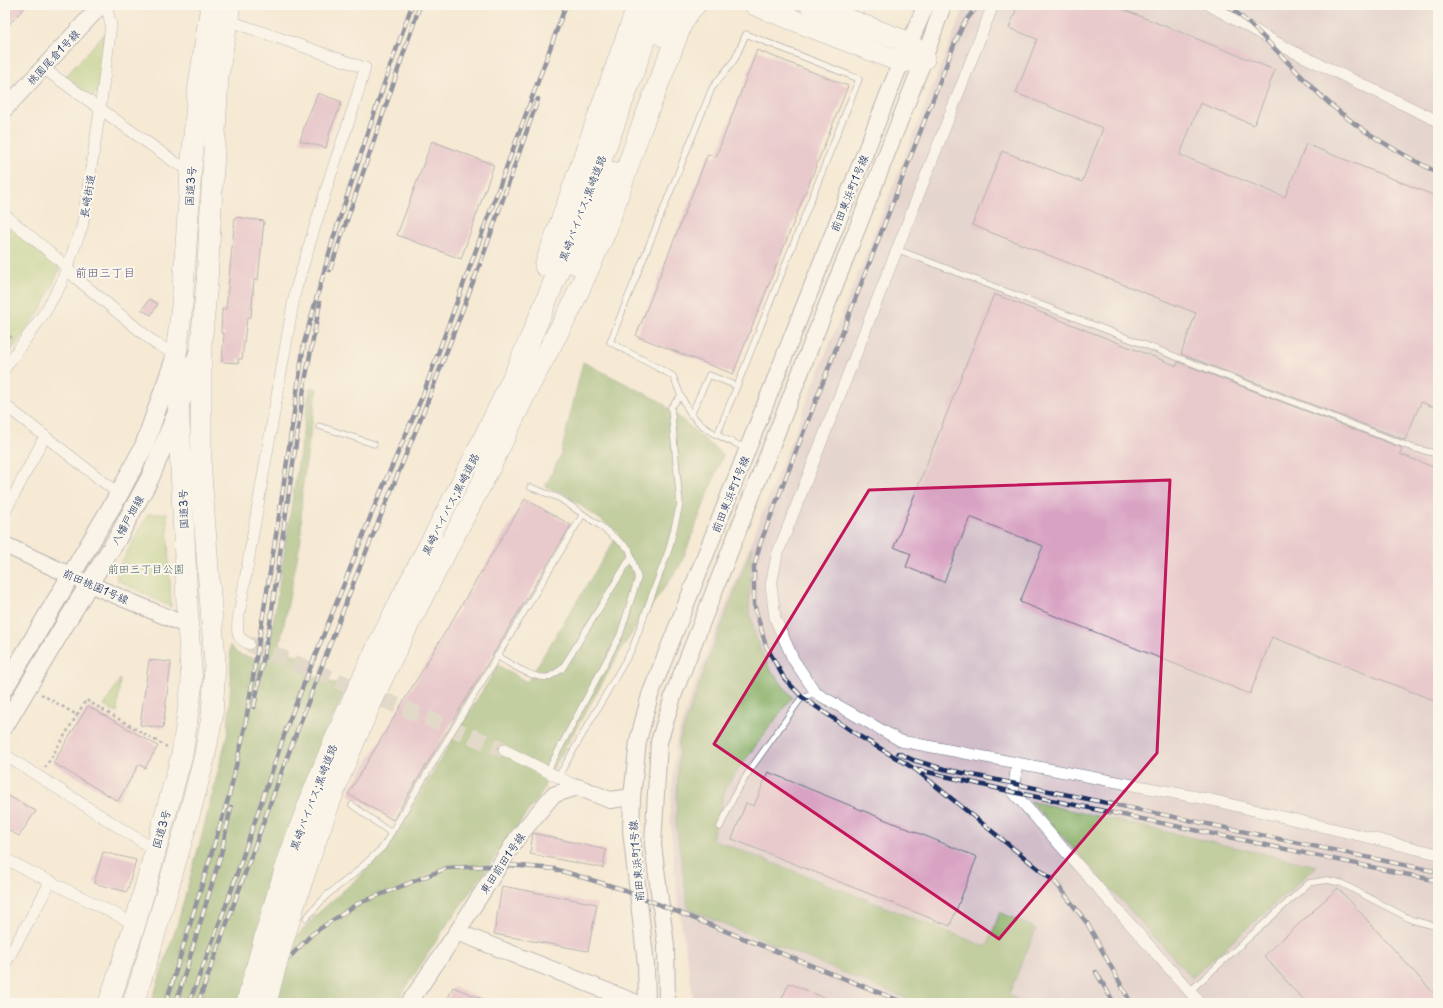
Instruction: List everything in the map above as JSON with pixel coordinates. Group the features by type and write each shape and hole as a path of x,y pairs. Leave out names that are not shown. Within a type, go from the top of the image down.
{"highway":[{"name":"国道3号","path":"109,1003 135,924 182,756 192,683 188,626 176,354 182,306 198,92 210,5"},
{"path":"484,460 598,114 638,5"},
{"name":"黒崎バイパス;黒崎道路","path":"247,1003 272,912 312,795 368,664 399,601 484,460 568,244 658,5"},
{"name":"黒崎バイパス;黒崎道路","path":"266,1003 289,922 330,800 357,735 582,249 675,5"},
{"path":"484,460 529,386 570,310 603,237 640,131 682,23 695,5"},
{"path":"755,5 901,62 924,59"},
{"path":"810,5 910,43 924,59"},
{"name":"国道3号","path":"133,1003 149,954 191,808 204,759 212,717 215,663 201,473 201,345 207,282 218,76 228,12"}],"main road":[{"name":"八幡戸畑線","path":"5,725 117,539 150,478 178,410 201,345"},
{"name":"八幡戸畑線","path":"5,687 119,494 144,446 176,354"}],"street":[{"name":"桃園尾倉1号線","path":"5,109 101,5"},
{"name":"長崎街道","path":"5,368 45,312 61,284 68,269 82,227 111,25 106,5"},
{"name":"前田東浜町1号線","path":"648,1003 646,965 631,830 632,797 638,741 650,695 901,62 926,5"},
{"name":"前田東浜町1号線","path":"668,1003 666,946 653,845 659,742 674,692 924,59 943,5"},
{"path":"993,5 777,555 771,585 775,618 793,659 816,693 901,741 1212,800 1438,854"},
{"path":"1209,5 1288,49 1438,121"},
{"path":"228,12 365,68 295,292 238,620 237,633 241,640 249,644"},
{"path":"43,68 176,163 191,170"},
{"path":"7,220 59,260 76,278 156,344 176,354"},
{"path":"5,405 119,494"},
{"path":"5,512 45,436"},
{"name":"前田桃園1号線","path":"5,545 89,584 188,626"},
{"path":"504,750 578,787 610,800 632,797"},
{"path":"5,755 155,850"},
{"path":"1017,764 1013,792 1200,1003"},
{"name":"東田前田1号線","path":"409,1003 458,932 517,838 553,795 578,787"},
{"path":"5,859 135,924"},
{"path":"5,964 51,881"},
{"path":"458,932 637,1003"}],"lane":[{"path":"717,434 859,79 746,34 735,59 712,88 610,342 673,376 691,415 707,429 717,434 748,448"},
{"path":"896,249 1413,448 1438,454"},
{"path":"691,415 709,375 737,386"},
{"path":"558,777 632,649 669,550 680,504 671,407 681,396"},
{"path":"320,426 374,444"},
{"path":"530,487 559,498 583,514 629,549 638,578 620,635 547,772"},
{"path":"306,918 327,895 354,874 383,847 583,514"},
{"path":"497,656 522,671 535,675 548,677 562,669 631,557"},
{"path":"720,827 736,792 802,697 816,693"},
{"path":"352,805 391,833"},
{"path":"1190,991 1309,883 1327,880 1341,883 1412,920 1438,926"}],"path":[{"path":"29,686 77,715"},
{"path":"39,777 86,700 182,756"}],"highlighted area":[{"path":"1170,480 1157,753 999,939 714,744 869,490"}],"shaded area":[{"path":"965,5 1438,5 1438,1003 694,1003 677,897 670,815 676,741 690,698 732,589"}],"green space":[{"path":"105,33 98,93 90,96 66,76"},
{"path":"6,229 15,229 60,268 42,308 5,359 5,231"},
{"path":"583,362 660,401 723,455 681,564 624,645 545,783 544,789 446,926 396,1003 277,1003 281,986 255,1003 151,1003 177,925 228,732 231,679 230,645 238,654 267,662 310,387 317,389 302,490 301,539 279,649 307,659 302,671 346,688 321,747 293,941 317,914 359,877 388,846 498,665 527,682 619,533 563,493 545,487 560,457"},
{"name":"前田三丁目公園","path":"167,513 171,607 117,580 116,572 148,514"},
{"path":"752,547 749,609 755,635 768,666 792,697 726,787 712,839 987,947 1000,912 1036,929 1009,994 1022,1003 917,1003 688,909 676,823 679,741 710,655"},
{"path":"120,679 117,713 104,706"},
{"path":"1030,801 1317,866 1192,978"}],"building":[{"path":"5,5 27,5 5,29"},
{"path":"1018,5 1112,5 1275,70 1254,125 1200,103 1180,155 1285,197 1306,144 1438,197 1438,409 1421,402 1405,440 1181,354 1196,313 972,225 1002,151 1082,182 1103,128 1016,93 1037,39 1009,28"},
{"path":"757,50 848,86 733,374 636,336 708,154 716,157"},
{"path":"318,93 342,102 330,131 326,148 300,141 305,124"},
{"path":"432,141 494,165 461,259 397,235"},
{"path":"235,217 264,221 258,280 254,280 251,317 247,318 242,359 238,359 239,363 222,362 224,333 221,333 222,309 226,309"},
{"path":"994,294 1177,366 1178,362 1402,448 1400,454 1438,469 1438,702 1272,637 1250,694 1020,602 1043,546 970,517 944,582 906,567 911,554 894,547"},
{"path":"149,299 158,304 151,315 142,310"},
{"path":"525,499 571,525 393,820 348,794"},
{"path":"149,660 171,662 163,728 140,725"},
{"path":"88,706 158,746 145,768 139,764 118,801 53,763"},
{"path":"768,772 977,857 950,926 732,839 746,803 754,806"},
{"path":"5,794 36,811 19,836 5,828"},
{"path":"533,833 606,850 603,868 530,854"},
{"path":"103,852 136,860 127,892 94,883"},
{"path":"502,886 597,904 588,951 494,934"},
{"path":"1338,888 1438,998 1438,1003 1306,1003 1264,956"},
{"path":"789,983 837,1003 780,1003"},
{"path":"453,987 492,1003 446,1003"}],"tunnel":[{"path":"249,644 504,750"}],"railway":[{"path":"166,1003 229,796 245,727 280,510 304,343 334,236 384,84 412,5"},
{"path":"330,270 420,5"},
{"path":"189,1003 228,900 289,721 373,510 422,397 566,5"},
{"path":"978,5 964,23 954,45 760,544 754,567 754,604 766,646 784,678 802,697 859,736 915,769 1056,883 1087,923 1131,1003"},
{"path":"1227,5 1254,28 1317,92 1355,124 1382,142 1438,173"},
{"path":"198,1003 286,760 355,579 427,403 483,256 538,99"},
{"path":"254,707 270,623 305,381 320,303"},
{"path":"898,753 913,760 944,769 1438,872"},
{"path":"919,770 1013,792 1438,881"},
{"path":"176,1003 221,854 231,807"},
{"path":"250,1003 260,988 312,934 357,904 447,868 508,865 555,869 618,888 905,1003"},
{"path":"1096,972 1114,1003"}],"district":[{"name":"前田三丁目","path":"105,272"}]}
